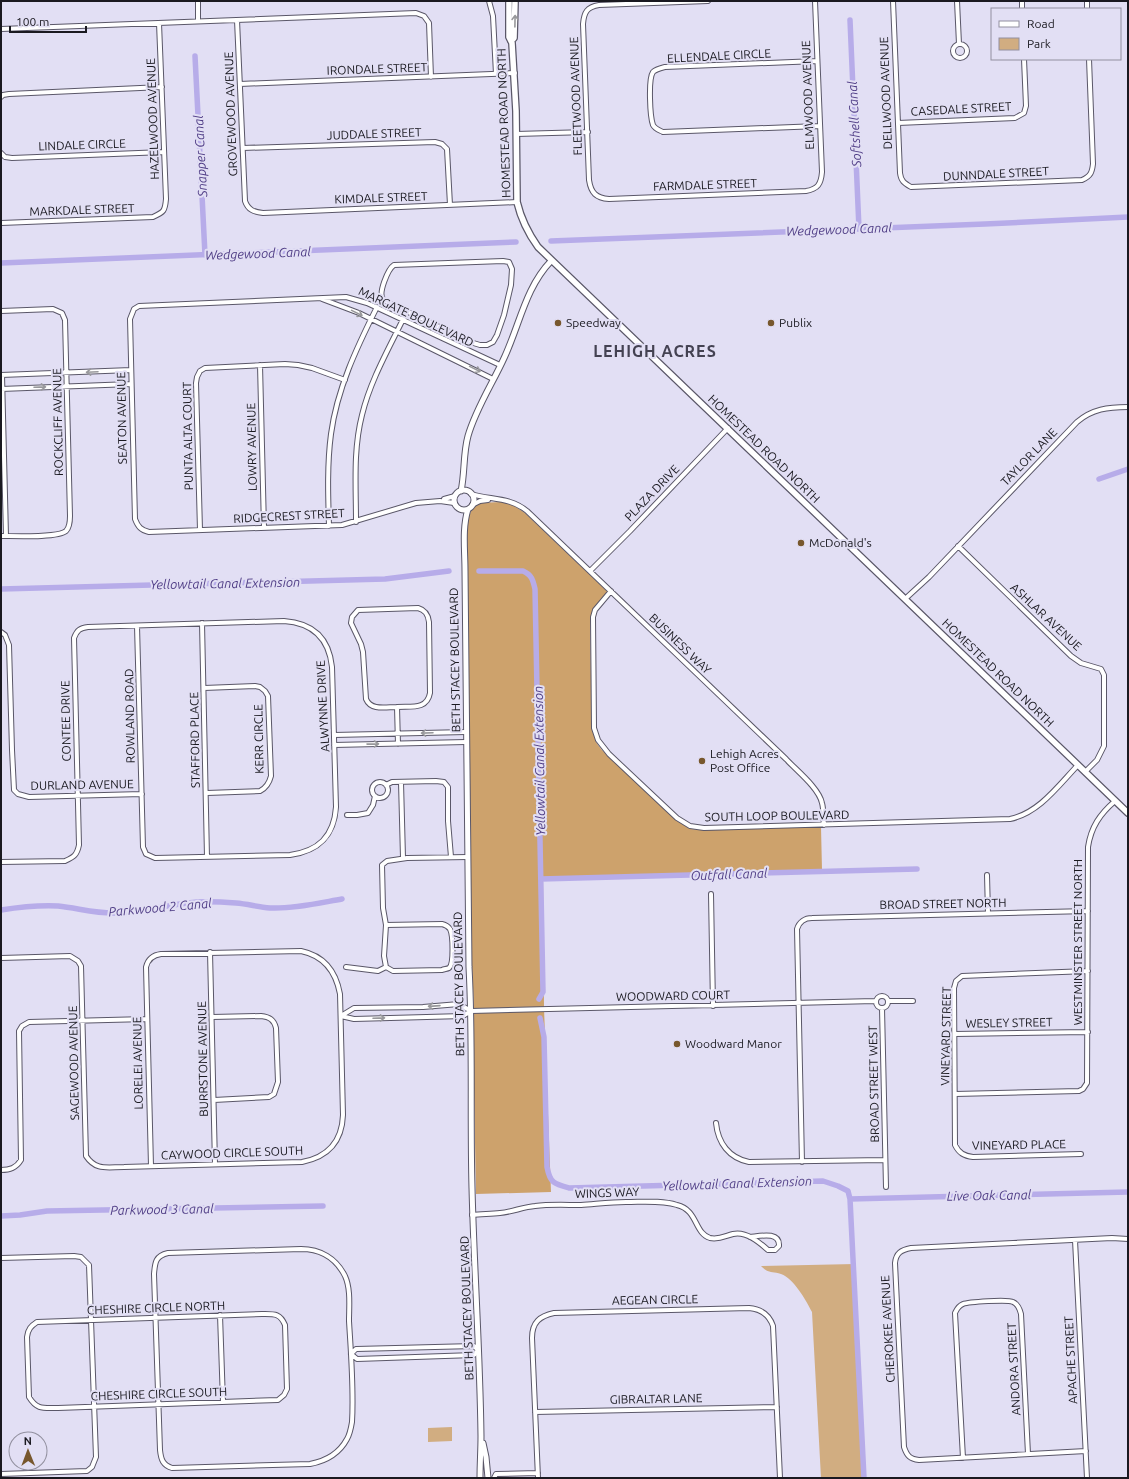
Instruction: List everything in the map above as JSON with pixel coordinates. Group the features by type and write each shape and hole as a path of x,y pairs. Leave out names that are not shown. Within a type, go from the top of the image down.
{"main road":[{"path":"505,1 509,19"},
{"name":"HOMESTEAD ROAD NORTH","path":"509,1 509,37 511,41 515,73 517,202 527,229 538,247 1128,813"},
{"name":"HOMESTEAD ROAD NORTH","path":"511,41 514,38 515,1"}],"street":[{"path":"198,1 198,21"},
{"path":"489,1 493,16 496,74"},
{"name":"FLEETWOOD AVENUE","path":"593,194 590,188 589,180 583,18 586,12 591,7 599,5 708,1"},
{"name":"ELMWOOD AVENUE","path":"815,1 822,172 818,187"},
{"name":"DELLWOOD AVENUE","path":"893,1 900,173 904,183"},
{"path":"957,1 959,44"},
{"path":"1,29 416,13 424,16 429,23 431,76"},
{"name":"GROVEWOOD AVENUE","path":"237,20 245,201 248,207"},
{"name":"HAZELWOOD AVENUE","path":"160,23 166,199 166,207 162,213"},
{"name":"CASEDALE STREET","path":"898,123 1015,118 1024,113 1026,106 1024,60"},
{"name":"DUNNDALE STREET","path":"904,183 912,187 918,187 1082,180 1089,177 1093,164 1089,60"},
{"name":"ELLENDALE CIRCLE","path":"817,61 659,69 653,72 650,79 650,95 652,120 654,126 657,130 663,132 819,126"},
{"name":"IRONDALE STREET","path":"240,84 515,73"},
{"path":"1,97 9,94 162,87"},
{"path":"516,134 588,132"},
{"name":"JUDDALE STREET","path":"243,148 428,141 442,144 448,155 450,205"},
{"name":"LINDALE CIRCLE","path":"1,153 5,157 12,158 164,152"},
{"name":"FARMDALE STREET","path":"593,194 602,199 609,199 806,191 814,190 818,187"},
{"name":"KIMDALE STREET","path":"248,207 256,212 263,213 517,202"},
{"name":"MARKDALE STREET","path":"1,223 153,217 162,213"},
{"path":"464,475 470,493 474,499 470,507 460,509 454,503 455,496 461,491 464,475 465,452 470,430 513,338 531,288 544,268 551,261"},
{"path":"508,262 511,265 512,270 510,285 504,315 497,335 493,342 487,345 480,345 470,342 390,303 382,296 382,290 390,269 393,266 508,262"},
{"name":"MARGATE BOULEVARD","path":"134,309 139,306 169,304 321,299 340,296 364,301 467,351 500,365"},
{"name":"MARGATE BOULEVARD","path":"321,299 348,308 494,379"},
{"path":"329,526 328,473 331,435 338,401 344,380 377,307"},
{"name":"ROCKCLIFF AVENUE","path":"1,311 53,309 62,313 65,320 70,516 70,526 66,531 57,535 3,536"},
{"name":"SEATON AVENUE","path":"134,309 130,319 135,519 137,526"},
{"path":"356,522 356,465 361,418 372,385 406,311"},
{"path":"467,351 470,342"},
{"name":"PUNTA ALTA COURT","path":"200,530 197,377 200,371 205,368 260,365 298,365 320,370 344,380"},
{"name":"LOWRY AVENUE","path":"260,365 264,528"},
{"path":"3,536 2,375 131,370"},
{"path":"2,389 131,384"},
{"name":"TAYLOR LANE","path":"958,546 1077,422 1091,412 1102,409 1128,407"},
{"name":"PLAZA DRIVE","path":"590,571 728,428"},
{"path":"461,491 470,493"},
{"name":"BUSINESS WAY","path":"470,493 484,498 507,500 522,506 786,759 812,786 820,796 824,825"},
{"name":"RIDGECREST STREET","path":"137,526 149,532 342,525 405,506 455,496"},
{"name":"BUSINESS WAY","path":"470,507 480,501 497,499"},
{"name":"RIDGECREST STREET","path":"440,500 454,503"},
{"name":"BETH STACEY BOULEVARD","path":"470,507 466,517 464,531 466,742 471,1011 472,1215 481,1437 480,1478"},
{"name":"BETH STACEY BOULEVARD","path":"460,509 464,531"},
{"path":"905,599 958,546"},
{"name":"ASHLAR AVENUE","path":"958,546 1071,656 1082,663 1101,669 1104,675 1104,746 1097,760 1085,772"},
{"name":"SOUTH LOOP BOULEVARD","path":"611,592 595,610 593,624 594,728 598,740 602,747 677,818 690,826 704,828 1000,820 1017,818 1035,808 1078,765"},
{"path":"418,608 425,611 427,614 429,622 429,700 422,705 397,707 376,707 367,702 363,652 361,644 351,623 352,617 358,610 418,608"},
{"name":"ALWYNNE DRIVE","path":"77,631 88,627 293,621 317,632 323,638 332,659 335,817 330,832 317,846 303,853 290,855 156,858 146,854"},
{"name":"STAFFORD PLACE","path":"202,623 207,793 207,857"},
{"name":"ROWLAND ROAD","path":"137,626 143,847 146,854"},
{"name":"CONTEE DRIVE","path":"1,862 65,861 74,857 78,852 74,654 74,638 77,631"},
{"name":"DURLAND AVENUE","path":"3,633 9,645 14,790 18,794 29,797 142,794"},
{"name":"KERR CIRCLE","path":"204,688 255,686 260,687 265,691 268,696 271,776 270,782 260,791 207,793"},
{"path":"397,707 398,744"},
{"path":"334,735 466,732"},
{"path":"334,745 466,742"},
{"path":"347,815 368,813 373,805 375,796 372,789 374,784 379,782 386,785 392,782 444,782 448,787 448,821 451,858"},
{"path":"401,782 403,858"},
{"path":"375,796 380,798 384,796 388,790 386,785"},
{"name":"WESTMINSTER STREET NORTH","path":"955,1094 1028,1093 1080,1090 1087,1083 1087,854 1089,839 1096,822 1105,810 1115,801"},
{"path":"386,925 442,924 448,926 451,931 452,956 452,962 449,968 442,970 393,971 386,967 384,956 386,925 383,908 382,865 387,861 403,858 468,857"},
{"path":"987,876 988,913"},
{"path":"712,894 713,1006"},
{"name":"BROAD STREET NORTH","path":"799,1004 797,929 801,923 808,918 1088,911"},
{"name":"CAYWOOD CIRCLE SOUTH","path":"91,1164 98,1167 302,1162 320,1156 335,1143 342,1129 343,1115 340,994 336,980 330,968 315,955 308,952 296,951 210,952 161,954 155,955 148,961"},
{"name":"BURRSTONE AVENUE","path":"210,952 215,1164"},
{"name":"SAGEWOOD AVENUE","path":"1,958 70,956 78,961 81,966 86,1156 91,1164"},
{"name":"LORELEI AVENUE","path":"148,961 146,967 151,1166"},
{"path":"346,967 354,967 378,972 386,967"},
{"name":"VINEYARD STREET","path":"959,1152 955,1145 954,988 956,981 962,976 1088,971"},
{"path":"883,995 887,997 889,1001 886,1007 882,1008 878,1007 876,1001 877,997 883,995"},
{"name":"WOODWARD COURT","path":"471,1011 876,1001"},
{"path":"889,1001 913,1001"},
{"path":"459,1004 471,1011 463,1016 354,1019 341,1016 354,1008 423,1007 459,1004"},
{"path":"799,1004 802,1162"},
{"name":"BROAD STREET WEST","path":"882,1008 886,1187"},
{"path":"212,1017 269,1017 274,1022 277,1036 278,1082 274,1094 264,1098 214,1100"},
{"path":"1,1170 13,1168 18,1165 21,1160 19,1031 22,1026 29,1022 147,1019"},
{"name":"WESLEY STREET","path":"955,1034 1088,1032"},
{"name":"BROAD STREET WEST","path":"716,1123 719,1136 726,1149 735,1158 740,1160 759,1163 885,1160"},
{"name":"VINEYARD PLACE","path":"959,1152 973,1157 1081,1154"},
{"name":"WINGS WAY","path":"472,1215 500,1213 537,1206 600,1202 655,1202 678,1205 686,1208 692,1214 701,1232 711,1238 719,1238 734,1234 743,1235 755,1239 768,1250 775,1250 779,1246 779,1240 777,1237 750,1237"},
{"name":"CHEROKEE AVENUE","path":"1086,1451 919,1460 912,1459 906,1454 904,1447 895,1263 896,1256 900,1252 912,1248 1112,1238 1128,1239"},
{"name":"APACHE STREET","path":"1075,1240 1087,1478"},
{"path":"301,1248 314,1250 325,1255 336,1263 345,1276 347,1282 351,1354 352,1412 351,1430 343,1446 328,1458 310,1464 172,1468 167,1466 162,1462 160,1457 156,1318 155,1262 158,1257 165,1253 301,1248"},
{"path":"1,1258 74,1256 81,1257 89,1265 96,1456 92,1467 81,1472 1,1474"},
{"name":"ANDORA STREET","path":"963,1458 955,1314 958,1307 963,1304 981,1302 1013,1302 1019,1307 1021,1314 1028,1454"},
{"name":"AEGEAN CIRCLE","path":"538,1476 532,1330 534,1324 540,1318 554,1313 749,1308 761,1310 771,1320 773,1326 780,1478"},
{"name":"CHESHIRE CIRCLE NORTH","path":"34,1405 29,1396 27,1336 31,1325 37,1322 277,1315 282,1319 285,1325 287,1389 284,1395"},
{"path":"220,1316 223,1402"},
{"path":"474,1346 478,1350 474,1355 431,1357 357,1359 351,1354 356,1349 474,1346"},
{"name":"CHESHIRE CIRCLE SOUTH","path":"34,1405 39,1407 58,1408 272,1401 278,1400 284,1395"},
{"name":"GIBRALTAR LANE","path":"535,1412 777,1406"},
{"name":"BETH STACEY BOULEVARD","path":"481,1437 486,1457 488,1478"},
{"path":"494,1478 496,1474 538,1476"}],"green space":[{"path":"855,1264 865,1478 821,1478 812,1312 803,1296 790,1280 781,1274 768,1271 761,1266"},
{"path":"452,1427 452,1441 428,1442 428,1428"}],"shaded area":[{"path":"502,502 513,505 525,513 608,592 593,609 590,624 592,728 596,742 601,749 676,820 690,829 821,827 822,870 543,877 544,1008 551,1192 476,1194 467,531 469,516 476,503"}],"waterway":[{"name":"Softshell Canal","path":"850,20 859,229"},
{"name":"Snapper Canal","path":"195,56 205,255"},
{"name":"Wedgewood Canal","path":"551,241 1128,217"},
{"name":"Wedgewood Canal","path":"1,263 516,242"},
{"path":"1099,479 1128,469"},
{"name":"Yellowtail Canal Extension","path":"1,589 385,579 449,571"},
{"name":"Yellowtail Canal Extension","path":"479,571 523,571 532,578 535,589 543,992 539,999"},
{"name":"Outfall Canal","path":"541,879 917,869"},
{"name":"Parkwood 2 Canal","path":"1,910 30,906 58,906 99,912 124,913 186,903 207,902 236,903 266,908 288,908 342,899"},
{"name":"Yellowtail Canal Extension","path":"540,1018 544,1037 547,1167 551,1180 556,1184 569,1188 823,1181 848,1191 850,1199 864,1478"},
{"name":"Live Oak Canal","path":"850,1199 1128,1192"},
{"name":"Parkwood 3 Canal","path":"1,1216 47,1211 323,1206"}],"place":[{"name":"Speedway","path":"558,323"},
{"name":"Publix","path":"771,323"},
{"name":"McDonald's","path":"801,543"},
{"name":"Lehigh Acres Post Office","path":"702,761"},
{"name":"Woodward Manor","path":"677,1044"}],"district":[{"name":"LEHIGH ACRES","path":"655,351"}]}
